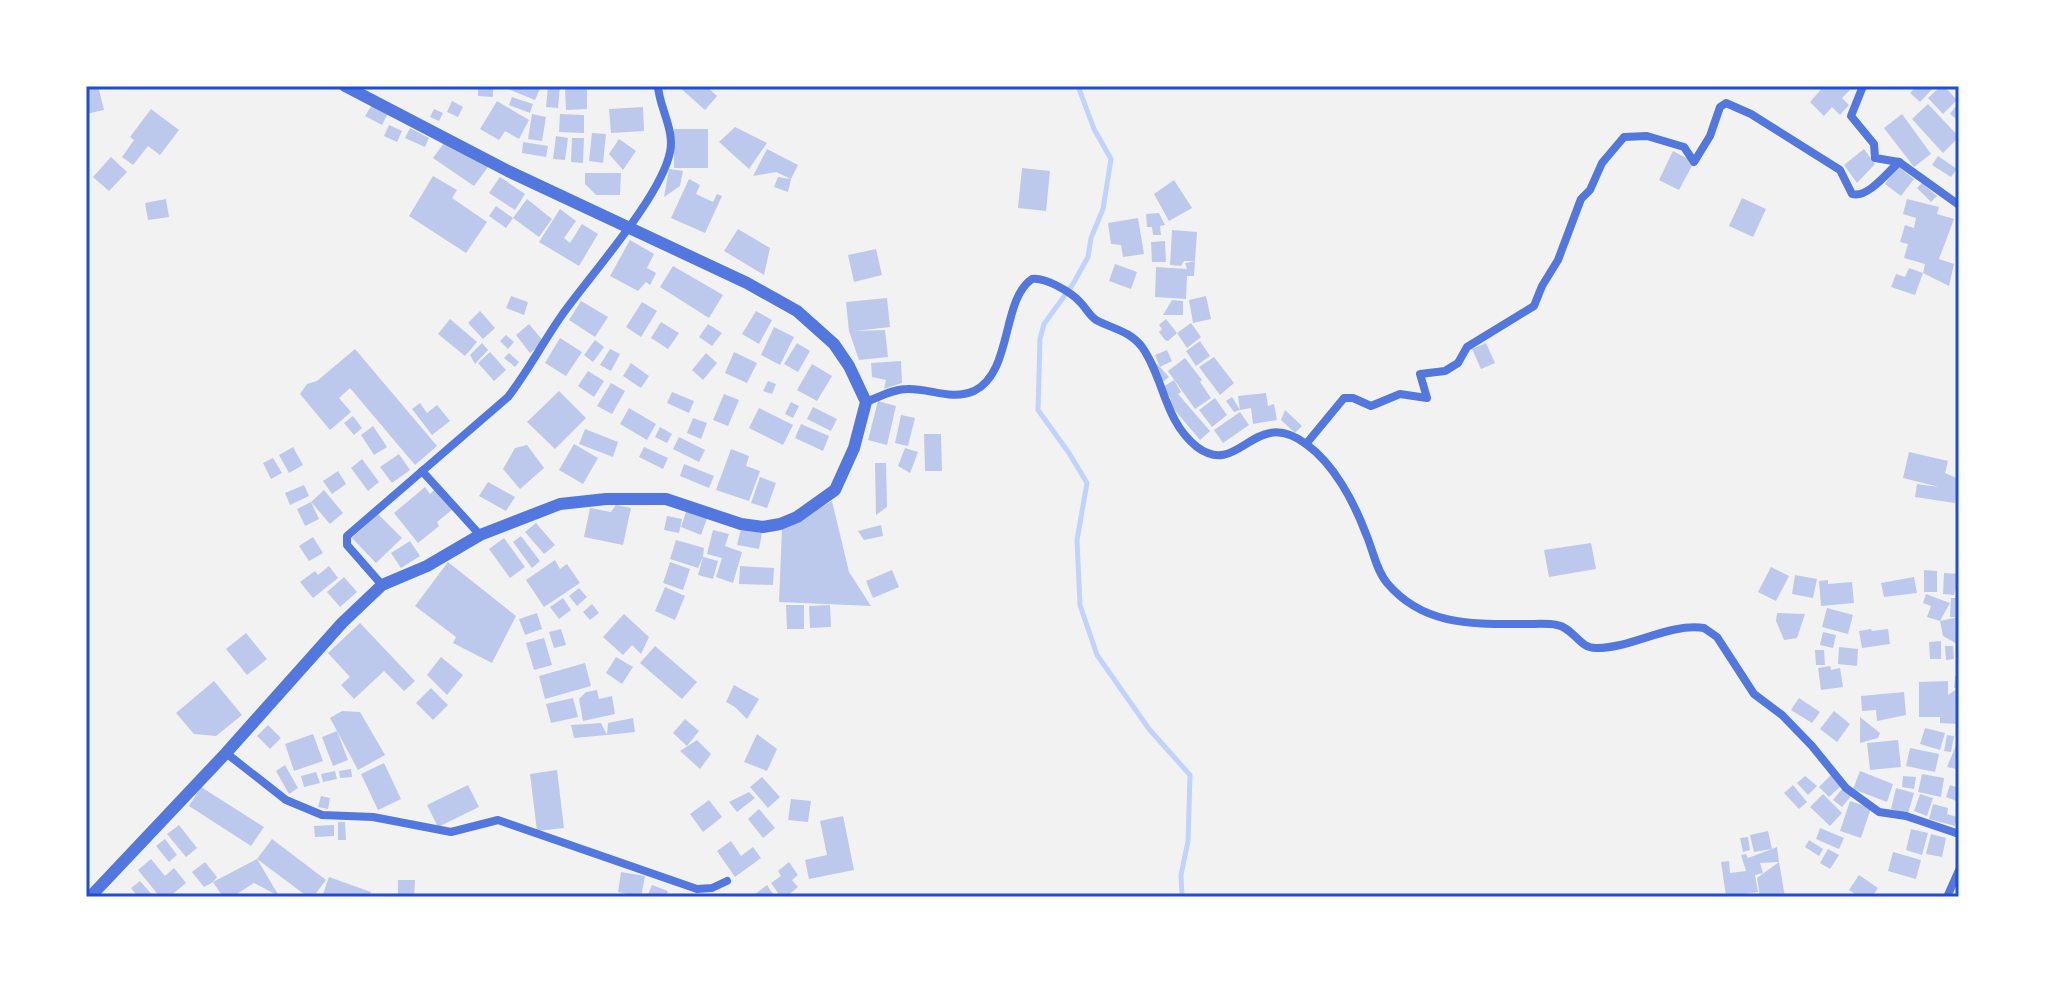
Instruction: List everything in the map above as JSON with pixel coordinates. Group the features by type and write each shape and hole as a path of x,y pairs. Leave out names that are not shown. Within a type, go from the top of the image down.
{"street":[{"path":"90,897 226,753 342,623 382,585 427,566 480,535 560,504 606,499 666,499 741,524 763,527 780,524 797,517 835,490 854,448 866,402 849,366 834,344 797,311 747,283 508,171 345,86"},
{"path":"382,585 345,540 376,509 508,397 529,370 560,318 666,168 672,148 658,86"},
{"path":"1863,86 1851,116 1874,144 1875,158 1899,162 1959,205"},
{"path":"1306,444 1344,398 1353,398 1371,406 1400,394 1427,398 1420,374 1445,371 1458,363 1467,347 1534,306 1558,260 1581,199 1590,190 1602,163 1624,137 1647,136 1684,147 1694,162 1710,136 1720,107 1726,103 1751,114 1840,170 1852,194 1865,193 1899,162"},
{"path":"866,402 903,389 959,395 982,386 996,368 1021,289 1038,278 1070,295 1092,317 1126,332 1141,346 1165,404 1189,439 1199,448 1220,456 1229,454 1264,433 1275,430 1289,433 1321,456 1358,515 1387,583 1416,607 1434,617 1461,624 1557,625 1595,649 1669,632 1704,628 1717,637 1754,694 1782,715 1846,788 1879,812 1906,816 1959,834"},
{"path":"422,471 480,535"},
{"path":"226,753 286,800 322,815 373,817 451,832 498,820 697,889 712,888 727,881"},
{"path":"1947,897 1959,870"}],"building":[{"path":"86,86 98,86 104,110 86,114"},
{"path":"478,86 493,86 493,97 478,96"},
{"path":"501,86 541,86 535,100"},
{"path":"548,86 560,86 558,108 546,107"},
{"path":"678,86 706,86 717,96 705,110"},
{"path":"1824,86 1846,86 1850,90 1842,98 1849,105 1840,115 1832,107 1824,116 1810,102"},
{"path":"1917,86 1935,86 1920,102 1910,93"},
{"path":"1941,86 1957,100 1943,114 1928,98"},
{"path":"565,88 587,88 587,109 566,110"},
{"path":"512,97 533,104 530,113 509,105"},
{"path":"452,101 463,107 458,117 447,112"},
{"path":"497,101 529,120 519,139 505,131 499,140 480,129"},
{"path":"1959,102 1959,121 1950,114"},
{"path":"1928,104 1959,137 1943,153 1912,119"},
{"path":"372,105 388,113 382,125 365,116"},
{"path":"643,107 644,131 611,133 609,109"},
{"path":"151,109 179,130 160,155 148,146 133,165 122,157 134,140 130,137"},
{"path":"434,109 443,113 439,121 430,117"},
{"path":"532,114 546,117 542,141 528,139"},
{"path":"560,114 584,115 584,133 559,132"},
{"path":"1902,114 1931,154 1914,167 1884,128"},
{"path":"389,125 402,131 397,142 384,136"},
{"path":"735,127 767,143 749,169 719,142"},
{"path":"410,128 429,138 425,147 405,138"},
{"path":"674,129 708,129 708,168 674,168"},
{"path":"592,133 606,134 603,163 589,161"},
{"path":"556,136 568,138 565,160 553,159"},
{"path":"572,138 584,138 583,163 571,162"},
{"path":"447,139 488,167 474,186 433,158"},
{"path":"619,139 636,151 623,170 609,154"},
{"path":"523,142 548,146 546,157 522,153"},
{"path":"767,149 798,165 791,179 776,172 753,176"},
{"path":"1864,149 1875,164 1857,183 1844,165"},
{"path":"1673,151 1694,162 1679,190 1659,180"},
{"path":"1938,156 1957,169 1951,177 1932,165"},
{"path":"111,157 127,172 109,191 93,177"},
{"path":"1898,166 1914,179 1901,196 1885,184"},
{"path":"1022,168 1050,171 1046,211 1018,208"},
{"path":"669,169 683,171 680,186 664,197"},
{"path":"585,173 621,173 620,195 596,195 585,184"},
{"path":"433,176 457,190 452,198 487,222 466,253 409,216"},
{"path":"500,177 525,194 515,210 489,193"},
{"path":"778,177 791,179 788,192 774,187"},
{"path":"689,179 700,185 696,194 713,202 717,194 722,196 705,233 671,218"},
{"path":"1174,180 1192,208 1169,221 1154,194"},
{"path":"1922,183 1937,196 1931,202 1917,188"},
{"path":"1742,198 1766,209 1753,237 1729,226"},
{"path":"166,199 169,217 148,220 145,203"},
{"path":"527,199 552,219 539,237 513,218"},
{"path":"1907,199 1939,207 1937,214 1954,219 1939,259 1954,264 1949,286 1923,273 1925,264 1904,258 1908,244 1900,242 1905,225 1914,228 1916,218 1903,214"},
{"path":"496,206 513,218 506,228 489,216"},
{"path":"560,209 576,221 564,238 570,243 582,224 598,234 579,266 539,242"},
{"path":"1159,213 1165,225 1160,226 1161,235 1153,235 1152,227 1147,227 1146,214"},
{"path":"1138,218 1144,254 1123,257 1121,245 1111,244 1108,223"},
{"path":"738,229 770,248 764,275 724,251"},
{"path":"1172,230 1197,232 1195,261 1184,261 1181,266 1170,265"},
{"path":"630,240 654,254 647,268 656,273 650,285 646,282 638,291 610,276"},
{"path":"1165,241 1166,262 1152,262 1151,242"},
{"path":"876,249 882,275 854,282 848,255"},
{"path":"1195,261 1194,276 1187,276 1186,299 1155,297 1156,267 1187,269 1185,263"},
{"path":"1115,264 1137,272 1131,289 1109,281"},
{"path":"673,266 723,295 709,318 660,287"},
{"path":"1909,268 1923,273 1915,295 1891,287 1896,274 1905,277"},
{"path":"511,296 528,302 524,315 506,308"},
{"path":"1206,296 1211,319 1193,323 1189,300"},
{"path":"887,298 890,327 855,331 885,330 888,357 859,360 849,331 846,302"},
{"path":"1172,300 1183,301 1183,315 1163,315"},
{"path":"581,301 608,317 595,337 569,320"},
{"path":"642,302 657,311 641,337 626,327"},
{"path":"480,311 495,328 483,339 468,323"},
{"path":"756,311 772,320 759,344 742,334"},
{"path":"450,319 477,342 465,356 438,334"},
{"path":"1166,319 1177,333 1168,341 1159,332 1162,329 1159,325"},
{"path":"661,322 679,333 668,349 651,338"},
{"path":"1191,323 1201,337 1187,348 1177,333"},
{"path":"529,324 544,342 530,353 516,335"},
{"path":"708,324 722,333 712,346 699,337"},
{"path":"774,327 794,337 780,365 761,355"},
{"path":"506,335 514,342 508,349 500,341"},
{"path":"560,338 582,352 566,376 545,363"},
{"path":"595,340 604,347 593,362 584,355"},
{"path":"1200,341 1210,356 1196,366 1186,351"},
{"path":"482,343 488,350 475,364 470,355"},
{"path":"797,343 810,351 798,372 784,364"},
{"path":"1486,343 1495,363 1481,369 1472,349"},
{"path":"355,349 437,446 415,465 350,388 339,398 351,412 330,430 300,394 307,384 317,381"},
{"path":"610,349 620,354 611,371 600,365"},
{"path":"1167,350 1172,361 1160,367 1155,355"},
{"path":"490,352 506,370 494,381 478,363"},
{"path":"734,352 757,363 747,383 725,373"},
{"path":"509,353 519,362 515,367 504,358"},
{"path":"706,353 717,363 703,380 692,370"},
{"path":"1214,357 1234,383 1220,395 1199,367"},
{"path":"1185,358 1211,398 1195,409 1168,371"},
{"path":"901,361 902,383 884,389 886,380 872,377 871,363"},
{"path":"631,363 649,376 641,388 623,376"},
{"path":"812,364 832,376 817,401 797,390"},
{"path":"1157,364 1169,377 1161,383 1155,366"},
{"path":"588,371 604,381 594,397 578,386"},
{"path":"1174,380 1181,392 1178,394 1210,431 1200,440 1168,402 1171,399 1163,387"},
{"path":"768,381 776,384 772,394 763,391"},
{"path":"611,383 625,391 612,414 597,406"},
{"path":"559,391 586,418 555,449 527,422"},
{"path":"672,392 694,401 689,413 667,403"},
{"path":"1266,393 1268,406 1274,404 1277,420 1253,424 1251,408 1240,410 1238,396"},
{"path":"724,394 739,400 728,426 713,420"},
{"path":"1232,397 1240,410 1234,412 1226,401"},
{"path":"1215,398 1227,415 1212,427 1199,410"},
{"path":"878,401 896,406 887,445 868,440"},
{"path":"791,402 799,406 793,418 785,414"},
{"path":"420,403 427,413 437,405 450,421 432,435 412,409"},
{"path":"813,407 837,419 831,431 807,419"},
{"path":"629,408 656,424 647,440 620,424"},
{"path":"759,408 793,425 783,445 749,428"},
{"path":"1285,410 1302,426 1295,433 1281,420"},
{"path":"1240,412 1249,425 1223,443 1214,430"},
{"path":"901,415 915,418 908,446 895,443"},
{"path":"353,416 362,428 354,435 344,423"},
{"path":"693,418 707,423 701,439 687,433"},
{"path":"801,424 829,436 823,451 795,438"},
{"path":"373,426 387,447 374,455 361,435"},
{"path":"660,427 672,434 667,443 655,437"},
{"path":"585,429 618,442 613,457 579,444"},
{"path":"924,434 941,434 942,471 925,471"},
{"path":"679,437 705,450 699,462 673,449"},
{"path":"574,444 598,458 583,484 559,470"},
{"path":"527,445 544,468 520,489 503,469 515,448"},
{"path":"293,447 303,465 289,473 279,455"},
{"path":"644,447 668,458 663,469 639,457"},
{"path":"905,448 918,452 910,473 898,466"},
{"path":"731,449 749,456 746,466 760,471 749,501 716,490"},
{"path":"1909,452 1948,461 1945,473 1959,479 1955,503 1915,497 1917,484 1939,487 1903,478"},
{"path":"399,454 410,470 392,483 380,467"},
{"path":"273,458 282,473 271,479 263,463"},
{"path":"362,459 379,482 368,491 351,468"},
{"path":"875,463 886,463 887,507 876,515"},
{"path":"684,464 714,476 709,488 680,476"},
{"path":"338,471 346,484 332,494 323,481"},
{"path":"760,477 776,483 767,508 751,503"},
{"path":"488,482 515,497 506,511 479,496"},
{"path":"304,485 309,496 290,505 285,493"},
{"path":"425,487 430,494 436,488 453,509 437,522 439,526 418,543 394,513"},
{"path":"324,490 343,513 330,524 311,502"},
{"path":"832,501 849,572 871,606 779,602 782,529"},
{"path":"311,502 319,519 305,526 297,509"},
{"path":"616,505 631,508 623,545 584,537 590,508 611,512"},
{"path":"688,506 709,513 701,535 681,527"},
{"path":"378,514 402,538 376,563 352,538"},
{"path":"667,516 682,519 679,533 664,530"},
{"path":"536,523 555,545 544,554 525,532"},
{"path":"881,525 883,536 864,540 858,531"},
{"path":"741,529 762,533 759,549 737,545"},
{"path":"713,530 729,534 725,546 742,552 733,583 716,577 722,558 707,554"},
{"path":"521,536 540,561 532,568 513,542"},
{"path":"313,537 323,553 309,561 299,546"},
{"path":"504,538 525,567 510,578 489,549"},
{"path":"676,540 704,548 698,568 670,559"},
{"path":"410,541 420,556 401,568 391,553"},
{"path":"1591,543 1596,569 1549,577 1544,550"},
{"path":"703,557 718,561 713,579 698,575"},
{"path":"555,560 560,569 567,564 580,583 544,607 526,580"},
{"path":"448,562 516,616 492,663 453,643 456,637 415,606"},
{"path":"670,562 690,569 683,590 663,583"},
{"path":"329,566 338,578 313,598 300,582 315,571 318,575"},
{"path":"740,566 774,568 773,585 739,584"},
{"path":"1771,567 1789,576 1776,601 1758,592"},
{"path":"892,570 899,587 873,598 866,581"},
{"path":"1924,570 1937,571 1937,592 1924,592"},
{"path":"1944,573 1959,574 1954,595 1943,594"},
{"path":"1795,575 1817,579 1813,598 1792,594"},
{"path":"344,577 357,592 340,607 327,592"},
{"path":"1914,577 1917,593 1884,597 1881,583"},
{"path":"1828,580 1828,584 1852,582 1854,603 1821,606 1819,581"},
{"path":"665,587 685,596 675,620 655,611"},
{"path":"579,588 587,597 577,606 569,596"},
{"path":"1926,594 1950,603 1940,621 1927,617 1931,606 1923,603"},
{"path":"563,598 571,610 559,619 550,607"},
{"path":"1951,598 1959,598 1959,645 1943,636 1940,621 1958,617 1950,617"},
{"path":"592,604 599,613 590,620 583,612"},
{"path":"786,605 804,605 804,629 787,629"},
{"path":"830,605 831,627 810,628 809,606"},
{"path":"1827,608 1853,615 1848,634 1822,627"},
{"path":"537,613 542,629 525,635 519,619"},
{"path":"1777,613 1805,614 1797,638 1784,640 1776,621"},
{"path":"624,614 649,637 641,654 632,645 623,655 603,637"},
{"path":"360,623 415,681 404,691 384,671 354,699 341,685 350,677 328,653"},
{"path":"561,629 566,645 554,648 549,632"},
{"path":"1888,629 1890,644 1862,648 1859,631"},
{"path":"1823,632 1836,635 1833,648 1820,645"},
{"path":"246,633 267,659 247,675 226,649"},
{"path":"544,638 552,665 534,670 526,643"},
{"path":"1941,641 1941,659 1930,659 1929,642"},
{"path":"655,646 697,682 682,699 640,663"},
{"path":"1945,646 1953,646 1954,659 1946,660"},
{"path":"1839,647 1858,649 1857,666 1838,664"},
{"path":"1815,650 1824,650 1825,665 1816,665"},
{"path":"441,657 463,675 447,695 427,675"},
{"path":"616,657 633,667 622,684 606,673"},
{"path":"585,663 591,686 545,699 539,676"},
{"path":"1830,666 1831,670 1840,668 1843,687 1821,690 1818,668"},
{"path":"1955,676 1959,676 1959,724 1940,723 1940,717 1919,717 1919,682 1948,681 1948,695 1958,688 1954,688"},
{"path":"214,681 242,715 216,736 194,734 176,713"},
{"path":"734,685 759,699 747,719 726,702"},
{"path":"431,688 448,705 433,720 416,703"},
{"path":"597,690 599,699 612,696 615,714 583,721 579,699 586,692"},
{"path":"1904,692 1906,715 1877,721 1876,710 1862,711 1861,696"},
{"path":"573,698 578,717 551,723 546,704"},
{"path":"1799,698 1820,712 1812,723 1791,710"},
{"path":"342,711 360,712 385,755 358,770 330,718"},
{"path":"1834,711 1850,724 1837,742 1820,729"},
{"path":"1860,717 1880,733 1878,738 1860,743"},
{"path":"633,718 635,732 607,735 608,723"},
{"path":"685,719 699,731 687,746 673,733"},
{"path":"601,723 607,735 574,738 571,725"},
{"path":"268,725 281,738 270,749 257,736"},
{"path":"1925,728 1945,733 1940,750 1920,744"},
{"path":"337,731 348,760 333,766 322,737"},
{"path":"313,734 323,761 294,771 285,744"},
{"path":"757,734 777,749 767,771 744,762"},
{"path":"1947,735 1954,736 1951,752 1944,751"},
{"path":"1959,738 1957,769 1947,767"},
{"path":"697,740 711,754 700,769 680,751"},
{"path":"1898,740 1901,767 1870,770 1867,743"},
{"path":"1910,748 1939,754 1935,772 1906,766"},
{"path":"384,763 401,799 378,810 361,774"},
{"path":"285,765 298,788 289,794 276,771"},
{"path":"351,769 352,777 340,778 339,771"},
{"path":"557,770 564,828 537,831 530,774"},
{"path":"335,771 337,779 323,782 321,774"},
{"path":"1860,771 1893,784 1887,802 1853,789"},
{"path":"316,772 320,783 304,787 301,776"},
{"path":"1922,774 1944,778 1941,797 1918,792"},
{"path":"1831,775 1841,786 1829,797 1819,787"},
{"path":"1805,776 1817,786 1808,795 1797,783"},
{"path":"1903,776 1916,777 1914,789 1902,787"},
{"path":"762,777 780,797 768,808 750,787"},
{"path":"468,785 479,807 438,827 427,805"},
{"path":"1793,785 1807,802 1799,809 1784,793"},
{"path":"1950,785 1959,788 1959,802 1946,797"},
{"path":"201,787 264,827 251,846 189,806"},
{"path":"1896,788 1914,793 1908,814 1891,809"},
{"path":"1842,789 1851,796 1842,807 1833,800"},
{"path":"749,792 755,798 737,812 729,802"},
{"path":"1823,794 1842,813 1830,826 1810,807"},
{"path":"1920,794 1933,798 1927,816 1914,811"},
{"path":"321,796 330,798 328,809 318,807"},
{"path":"791,799 811,801 808,822 788,820"},
{"path":"709,800 722,817 703,832 690,814"},
{"path":"1850,801 1871,808 1861,838 1840,831"},
{"path":"1933,804 1948,808 1947,814 1957,817 1955,826 1929,819"},
{"path":"759,809 775,828 763,838 748,819"},
{"path":"843,816 854,870 809,879 805,860 827,855 820,821"},
{"path":"338,822 345,822 346,840 338,840"},
{"path":"179,825 197,848 186,857 167,834"},
{"path":"334,825 334,836 315,837 314,826"},
{"path":"1820,828 1844,838 1839,849 1816,839"},
{"path":"1911,829 1928,833 1922,855 1906,850"},
{"path":"1768,831 1772,849 1754,852 1750,835"},
{"path":"1931,834 1946,838 1942,857 1926,854"},
{"path":"1748,837 1750,850 1743,852 1740,838"},
{"path":"165,839 177,855 169,862 156,846"},
{"path":"272,839 326,880 313,897 308,897 257,859"},
{"path":"1809,840 1823,849 1819,856 1805,847"},
{"path":"731,841 741,856 753,847 761,858 735,877 717,851"},
{"path":"1777,847 1779,862 1760,863 1763,873 1755,875 1758,892 1726,896 1721,862 1729,861 1730,873 1746,871 1741,855 1746,854 1748,858"},
{"path":"1828,849 1839,855 1830,869 1820,863"},
{"path":"1893,852 1921,860 1916,879 1888,871"},
{"path":"151,859 165,876 174,868 186,883 169,897 160,897 138,870"},
{"path":"257,859 279,896 254,883 232,897 223,897 213,882"},
{"path":"205,862 217,877 204,887 192,872"},
{"path":"789,862 798,875 792,880 798,887 786,897 781,897 771,883 781,876 778,871"},
{"path":"1779,862 1785,897 1760,897 1757,878"},
{"path":"621,872 645,876 641,897 618,892"},
{"path":"1859,875 1878,888 1872,897 1853,897 1855,894 1849,890"},
{"path":"329,877 371,892 369,897 322,897"},
{"path":"398,880 415,880 414,897 398,897"},
{"path":"140,881 154,897 138,897 131,888"},
{"path":"652,885 668,891 666,897 647,897"},
{"path":"767,885 775,897 754,895"},
{"path":"429,894 451,894 451,897 429,897"}],"waterway":[{"path":"1078,86 1094,129 1111,159 1103,209 1091,238 1088,257 1044,324 1040,339 1038,410 1087,483 1077,540 1080,605 1097,655 1149,729 1190,775 1188,841 1181,875 1182,897"}]}
